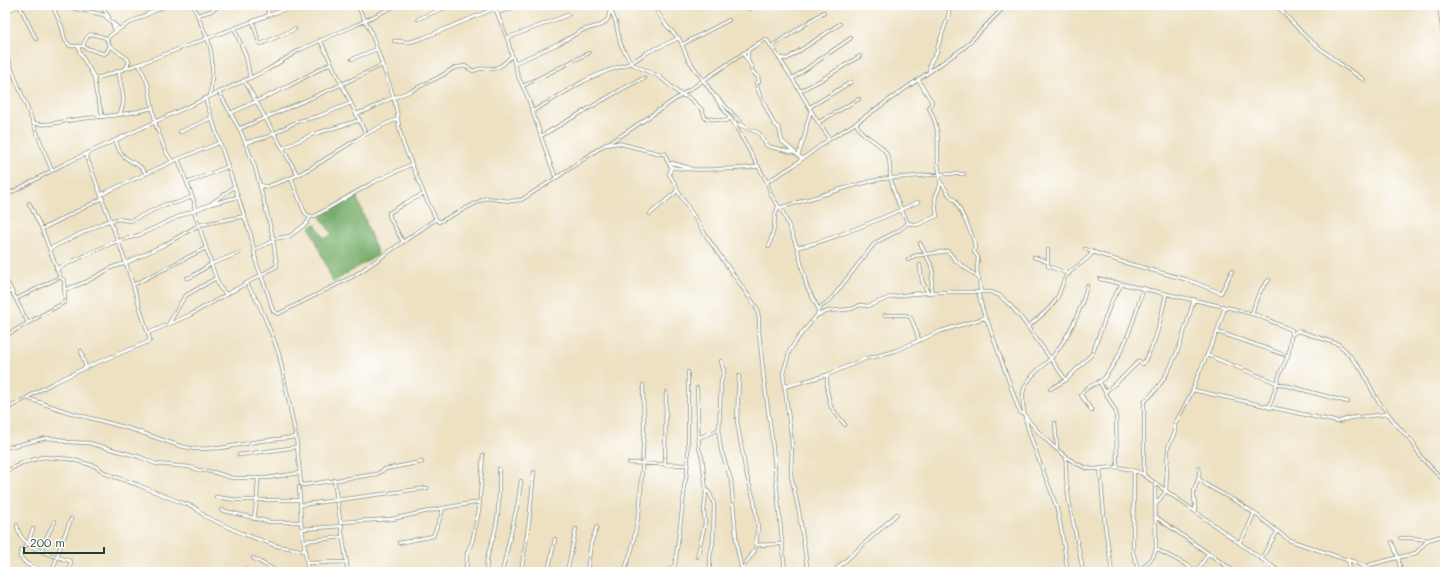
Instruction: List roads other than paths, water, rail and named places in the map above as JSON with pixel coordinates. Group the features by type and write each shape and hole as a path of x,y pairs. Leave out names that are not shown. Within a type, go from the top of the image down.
{"street":[{"path":"5,12 19,5 36,39"},
{"path":"52,5 62,26 66,40 70,46 84,46 104,54 110,46"},
{"path":"69,5 72,8 104,15 120,29"},
{"path":"106,5 104,10 111,20 116,32"},
{"path":"107,39 120,29 168,5"},
{"path":"193,5 210,47 212,71 210,96"},
{"path":"198,15 211,11 221,5"},
{"path":"268,15 269,5"},
{"path":"94,77 99,77 139,64 296,5"},
{"path":"357,5 366,20 394,98 403,143 424,194 436,219 440,222 486,198 509,201 521,200 622,135 765,39 772,46 793,78 818,122 827,133 828,140"},
{"path":"5,196 86,154 267,70 301,48 397,5"},
{"path":"418,19 451,5"},
{"path":"497,13 520,5"},
{"path":"653,5 666,25 683,44 686,57 733,122 761,170 771,195 788,224 797,247 807,287 818,308 817,314 790,350 783,374 792,444 792,475 808,572"},
{"path":"748,5 750,9"},
{"path":"929,71 930,62 937,52 948,17 950,5"},
{"path":"767,182 828,140 856,123 965,47 1006,5"},
{"path":"1276,5 1307,38 1339,64 1364,80"},
{"path":"1439,5 1444,42"},
{"path":"394,41 410,42 423,38 495,6 556,178"},
{"path":"610,6 616,23 620,43 634,65 660,77 681,94 690,98 702,110 705,118 726,121 730,118"},
{"path":"515,63 560,43 583,30 602,25 608,19 610,6"},
{"path":"772,46 824,12"},
{"path":"507,38 568,15"},
{"path":"683,44 729,20"},
{"path":"253,22 259,43 261,44 295,29"},
{"path":"780,58 787,59 840,24"},
{"path":"234,28 246,56 250,78"},
{"path":"84,46 85,39 91,34 107,39 110,46 128,59 129,62 126,68"},
{"path":"533,111 584,82 631,62 646,53 679,38"},
{"path":"793,78 851,38"},
{"path":"320,40 366,134"},
{"path":"78,46 80,53 94,77 96,93 103,117"},
{"path":"352,59 377,49"},
{"path":"748,50 748,62"},
{"path":"5,52 52,171"},
{"path":"523,86 589,53"},
{"path":"743,53 752,68 751,70 758,77 759,82 756,83 758,92 774,124 779,128 784,142 797,154 801,160"},
{"path":"356,114 368,110 441,76 454,68 465,66 473,71 487,67 496,68 505,63 512,55"},
{"path":"800,91 860,56"},
{"path":"231,113 256,102 331,63"},
{"path":"139,64 148,84 155,122 166,152 172,162"},
{"path":"239,129 301,101 342,85 382,65"},
{"path":"119,71 119,77 124,92 123,107 119,115"},
{"path":"541,136 644,78"},
{"path":"918,79 932,102 930,108 935,120 938,134 939,174 941,182 955,200 968,226 975,245 974,252 978,257 977,270 979,278 979,292 985,319 1021,413 1024,414 1038,432 1066,456 1081,466 1092,469 1117,467 1144,475 1280,572"},
{"path":"244,80 297,175"},
{"path":"797,154 805,136 810,109 816,102 851,82"},
{"path":"148,333 166,326 227,295 277,266 273,240 255,167 239,129 220,92"},
{"path":"714,95 720,99 744,126"},
{"path":"205,98 244,216 257,265 273,311 278,314 354,276 436,219"},
{"path":"818,122 859,99"},
{"path":"245,144 274,134 296,122 319,116 351,103"},
{"path":"33,123 41,125 119,115 152,108"},
{"path":"180,132 211,118"},
{"path":"260,184 263,187 266,187 291,178 322,162 366,134 397,119"},
{"path":"283,148 311,135 360,120"},
{"path":"733,122 759,133 767,146 797,154"},
{"path":"856,123 859,130 876,142 887,154 891,165 890,178 901,210 908,224"},
{"path":"116,141 121,154 130,162 141,166 146,174"},
{"path":"102,194 178,159 219,143"},
{"path":"603,146 618,143 661,154 665,153 667,162 682,169 731,169 758,166"},
{"path":"5,410 53,383 150,340 126,263 102,194 86,154"},
{"path":"178,159 192,197 216,278 220,288 227,295"},
{"path":"291,178 304,211 306,215 310,217 317,216 360,190 412,164"},
{"path":"671,165 669,174 677,187 677,190 709,240 757,308 785,572"},
{"path":"187,183 227,167"},
{"path":"753,167 761,170"},
{"path":"779,207 865,182 890,178 939,174 964,174"},
{"path":"818,308 832,298 874,244 882,238 902,229 908,224 917,225 937,216 935,209 936,196 941,182"},
{"path":"211,204 234,186"},
{"path":"650,214 674,195 677,190"},
{"path":"403,242 390,218 389,213 424,194"},
{"path":"49,249 110,220 120,219 130,221 166,204 176,203 192,197"},
{"path":"56,269 118,241 139,235 180,216 211,204 238,197"},
{"path":"42,229 103,198"},
{"path":"797,247 826,240 918,202"},
{"path":"5,336 64,304 65,299 64,280 60,277 56,269 42,229 29,203"},
{"path":"769,247 779,207"},
{"path":"64,290 164,245 200,225 244,216"},
{"path":"254,250 273,240 290,236 307,223 310,217"},
{"path":"920,243 933,269 929,292"},
{"path":"133,285 206,248"},
{"path":"1085,249 1119,261 1188,280 1221,293 1232,271"},
{"path":"1048,250 1047,265 1069,274"},
{"path":"908,260 914,256 948,251 955,260 979,278"},
{"path":"1028,327 1056,301 1067,276 1078,264 1088,258 1093,252"},
{"path":"187,278 211,264 239,253"},
{"path":"1034,258 1048,262"},
{"path":"920,265 922,281 929,292"},
{"path":"16,299 60,277"},
{"path":"5,278 28,323"},
{"path":"166,326 170,322 185,296 216,278"},
{"path":"1100,279 1194,299 1252,314 1292,330 1293,334 1288,356 1269,408"},
{"path":"1252,314 1258,293 1269,280"},
{"path":"247,284 258,302 272,334 283,372 296,438 301,484 303,485 377,474 385,469 422,462"},
{"path":"1050,389 1066,380 1092,354 1112,300 1122,284"},
{"path":"1068,572 1056,506 1024,414 1023,395 1029,379 1059,348 1068,333 1084,297 1087,286"},
{"path":"1092,411 1081,395 1082,392 1093,384 1103,380 1112,368 1131,327 1144,288"},
{"path":"5,294 12,291"},
{"path":"817,314 828,311 852,309 860,305 868,306 891,298 929,292 990,292 1003,298 1011,306 1066,380"},
{"path":"1105,392 1124,376 1138,361 1142,364 1151,351 1157,335 1166,294"},
{"path":"1144,475 1144,402 1160,385 1175,356 1188,322 1194,299"},
{"path":"1156,504 1166,491 1168,447 1175,432 1175,424 1193,390 1195,382 1217,332 1225,307"},
{"path":"885,315 906,316 911,318 919,341"},
{"path":"784,387 827,375 867,358 874,357 919,341 941,331 982,318 985,319"},
{"path":"1293,334 1297,331 1302,332 1338,344 1345,350 1362,370 1376,398 1388,414 1413,444 1421,457 1445,482"},
{"path":"1217,332 1288,356"},
{"path":"81,351 86,368"},
{"path":"1207,355 1277,384 1348,402"},
{"path":"722,361 724,372 721,382 718,430 721,450 731,480 737,548 742,572"},
{"path":"667,572 675,565 687,465 689,398 688,372"},
{"path":"827,375 827,391 831,408 845,425"},
{"path":"738,376 737,421 746,473 750,485 758,527 754,552 745,564 742,572"},
{"path":"1100,381 1116,412 1117,467"},
{"path":"599,572 624,572 632,549 640,507 643,464 643,385"},
{"path":"697,388 698,438 706,490 704,512 705,524 697,557"},
{"path":"1193,390 1338,422 1349,418 1388,414"},
{"path":"665,465 666,392"},
{"path":"26,398 68,412 131,429 180,446 195,449 221,448 260,441 296,438"},
{"path":"1055,423 1057,448"},
{"path":"698,438 718,430"},
{"path":"5,448 46,438 52,438 67,442 89,443 140,457 152,462 184,466 213,472 229,478 258,478 299,473"},
{"path":"239,455 297,447"},
{"path":"466,572 467,553 474,536 480,502 483,455"},
{"path":"1066,456 1068,495 1083,572"},
{"path":"5,472 22,463 43,457 70,459 94,466 107,474 138,484 180,502 194,506 206,516 241,533 277,546 306,552"},
{"path":"629,463 687,465"},
{"path":"1100,468 1105,526 1112,572"},
{"path":"1195,511 1196,506 1194,492 1199,479 1199,468"},
{"path":"487,572 486,562 497,524 499,469"},
{"path":"1134,471 1133,554 1139,572 1153,558 1156,549 1155,482"},
{"path":"521,572 529,526 534,472"},
{"path":"254,519 258,478"},
{"path":"1199,479 1208,486 1254,513 1277,532 1292,541 1355,562 1365,567"},
{"path":"334,480 348,572"},
{"path":"502,572 518,502 521,481"},
{"path":"299,487 301,522 308,572"},
{"path":"300,505 427,488"},
{"path":"706,490 710,494 714,504 713,543 710,556 710,572"},
{"path":"216,497 236,500 300,500"},
{"path":"341,522 392,519 480,502"},
{"path":"400,543 433,536 443,508"},
{"path":"222,510 270,522 301,522"},
{"path":"1239,543 1247,530 1254,513"},
{"path":"833,572 897,514"},
{"path":"1156,517 1235,572"},
{"path":"52,572 71,519"},
{"path":"42,551 44,542 55,521"},
{"path":"17,525 21,537 35,549 58,556 71,562 68,572"},
{"path":"302,529 342,526"},
{"path":"587,572 591,543 597,526"},
{"path":"33,529 28,543 21,551 20,559 27,564 46,572"},
{"path":"567,572 576,529"},
{"path":"1261,559 1277,532"},
{"path":"1400,538 1428,540 1445,535"},
{"path":"304,541 343,537"},
{"path":"548,572 555,539"},
{"path":"1358,572 1369,565 1416,554 1428,540"},
{"path":"1392,542 1398,557 1401,572"},
{"path":"756,545 782,544"},
{"path":"1156,549 1187,565 1196,572 1208,554"},
{"path":"253,558 278,572"},
{"path":"1347,560 1348,572"},
{"path":"307,563 347,562"},
{"path":"244,569 249,572"},
{"path":"1049,572 1055,570"}]}
